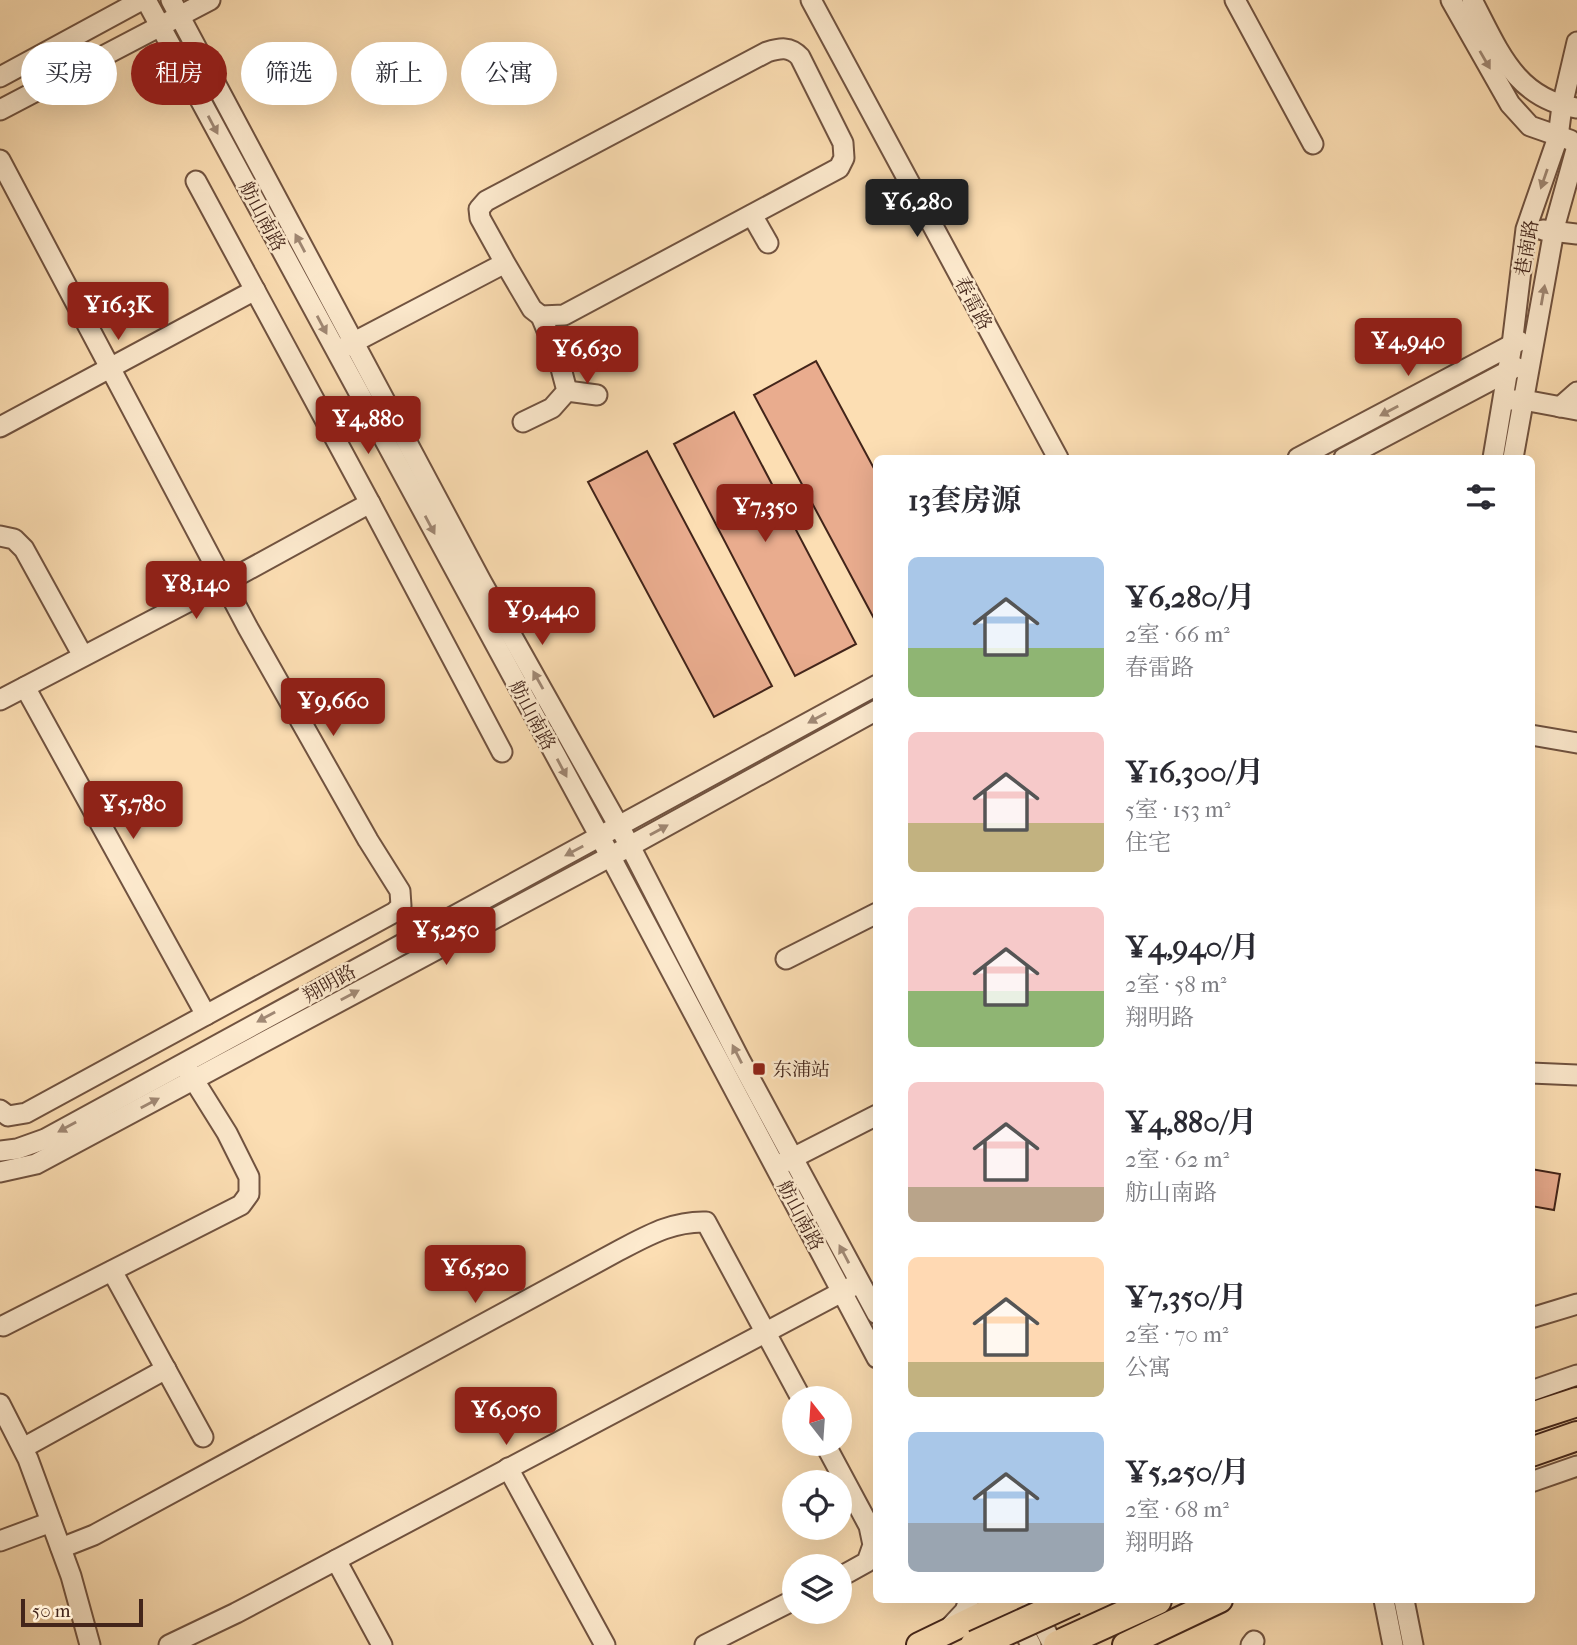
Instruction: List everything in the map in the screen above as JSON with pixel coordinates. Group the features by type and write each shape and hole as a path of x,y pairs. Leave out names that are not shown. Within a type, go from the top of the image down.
{"highway":[{"path":"1535,1416 1577,1402"},
{"path":"1535,1450 1577,1436"},
{"path":"975,1645 1066,1603"},
{"path":"1058,1645 1150,1603"}],"main road":[{"path":"924,1642 1008,1603"},
{"path":"1125,1645 1214,1603"}],"street":[{"name":"舫山南路","path":"144,0 481,581 620,827 784,1163 842,1292 873,1350"},
{"path":"0,77 144,0"},
{"path":"0,110 161,28 175,8 210,0"},
{"name":"春雷路","path":"811,0 1056,455"},
{"path":"1235,0 1313,144"},
{"path":"1451,0 1510,104 1530,126 1571,142"},
{"path":"1472,0 1503,60 1520,82 1569,107"},
{"name":"舫山南路","path":"175,8 345,347 610,856 784,1163 873,1306"},
{"name":"巷南路","path":"1514,455 1571,142 1569,107 1577,42"},
{"path":"541,316 564,315 839,168 844,158 843,143 794,50 780,48 766,52 486,201 479,209 480,218 505,263 532,309 541,316 558,357 568,391"},
{"name":"巷南路","path":"1494,455 1512,345 1527,229 1571,142"},
{"path":"0,160 224,583 368,840 400,891 401,906 395,912 26,1113 4,1113"},
{"path":"196,181 502,752"},
{"path":"752,215 768,243"},
{"path":"1527,229 1577,234"},
{"path":"345,347 505,263"},
{"path":"0,427 255,290"},
{"path":"1304,455 1536,333"},
{"path":"1350,455 1531,359"},
{"path":"568,391 597,396"},
{"path":"523,422 552,408 568,391"},
{"path":"1503,401 1524,400 1568,408 1577,392"},
{"path":"0,700 370,503"},
{"path":"0,536 14,540 24,549 83,656"},
{"path":"24,687 206,1015"},
{"name":"翔明路","path":"0,1151 17,1149 45,1139 873,687"},
{"name":"翔明路","path":"0,1172 36,1164 630,846 873,712"},
{"path":"1535,736 1577,743"},
{"path":"786,959 873,915"},
{"path":"3,1326 241,1205 249,1194 249,1177 227,1133 183,1062"},
{"path":"1535,1073 1577,1075"},
{"path":"784,1163 873,1117"},
{"path":"61,1548 94,1535 665,1227 706,1222 795,1386"},
{"path":"112,1271 203,1437"},
{"path":"169,1645 337,1560 860,1282"},
{"path":"1535,1317 1577,1304"},
{"path":"23,1448 166,1369"},
{"path":"1535,1390 1577,1375"},
{"path":"0,1404 23,1448 61,1548 90,1645"},
{"path":"831,1456 869,1526 873,1545 867,1562 852,1570"},
{"path":"1535,1481 1577,1466"},
{"path":"508,1468 605,1645"},
{"path":"0,1541 51,1522"},
{"path":"337,1560 382,1645"},
{"path":"924,1642 951,1626 965,1611 968,1603"},
{"path":"1015,1603 1031,1645"},
{"path":"1017,1603 1053,1645"},
{"path":"1385,1603 1393,1645"},
{"path":"1405,1603 1413,1645"},
{"path":"705,1645 782,1606"}],"building":[{"path":"816,361 873,467 873,617 754,395"},
{"path":"734,412 856,644 795,676 674,444"},
{"path":"647,451 772,686 714,717 588,482"},
{"path":"1535,1170 1560,1174 1554,1210 1535,1207"}],"place":[{"name":"东浦站","path":"759,1069"}]}
